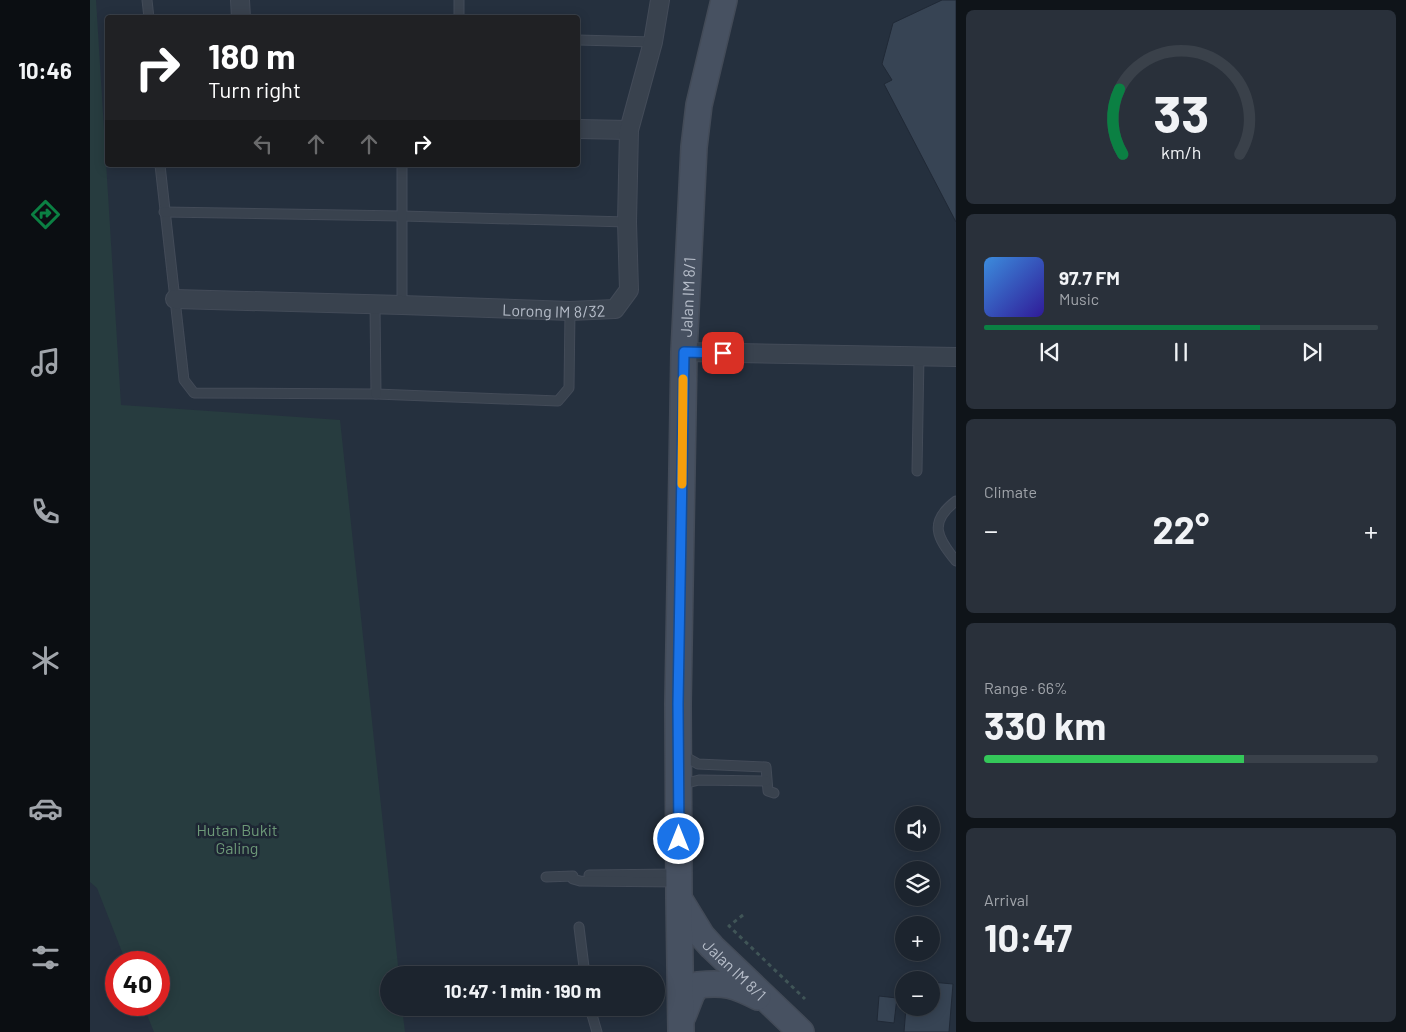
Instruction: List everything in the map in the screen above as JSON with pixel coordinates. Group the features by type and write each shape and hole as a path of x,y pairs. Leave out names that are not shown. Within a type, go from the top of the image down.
{"street":[{"path":"240,0 241,15"},
{"name":"Lorong IM 8/32","path":"175,299 402,304 570,311 615,309 628,290 629,130 653,42 660,0"},
{"name":"Jalan IM 8/1","path":"681,1029 678,704 684,352 694,147 699,105 724,0"},
{"path":"580,129 629,130"},
{"path":"684,352 956,357"},
{"name":"Jalan IM 8/1","path":"679,885 690,919 707,942 801,1032"},
{"path":"681,1029 686,1007 698,985 715,983 733,985 773,1004"}],"lane":[{"path":"147,0 149,15"},
{"path":"459,0 459,15"},
{"path":"580,40 653,42"},
{"path":"160,167 184,380 194,393 376,394 558,401 569,388 570,311"},
{"path":"402,167 402,304"},
{"path":"164,212 627,222"},
{"path":"375,304 376,394"},
{"path":"917,470 919,356"},
{"path":"956,501 947,508 939,519 938,532 942,544 956,561"},
{"path":"679,754 698,764 766,768 768,791 774,793"},
{"path":"679,785 699,780 766,781"},
{"path":"546,877 573,876 573,879 580,881 679,885"},
{"path":"579,927 584,966"},
{"path":"592,1016 597,1032"}],"path":[{"path":"743,915 729,926 805,999"}],"green space":[{"name":"Hutan Bukit Galing","path":"90,0 96,0 121,405 340,420 398,966 380,966 380,1016 403,1016 405,1032 154,1032 147,1016 170,1016 170,951 122,951 97,888 90,882"}],"building":[{"path":"942,0 956,0 956,222 884,84 892,80 882,64 893,23"},
{"path":"940,983 953,984 949,1032 904,1032 905,1016 940,1016"},
{"path":"879,996 895,998 894,1023 877,1021"}],"slow traffic":[{"path":"682,484 683,379"}],"route":[{"path":"679,839 678,704 684,352 723,353"}]}
